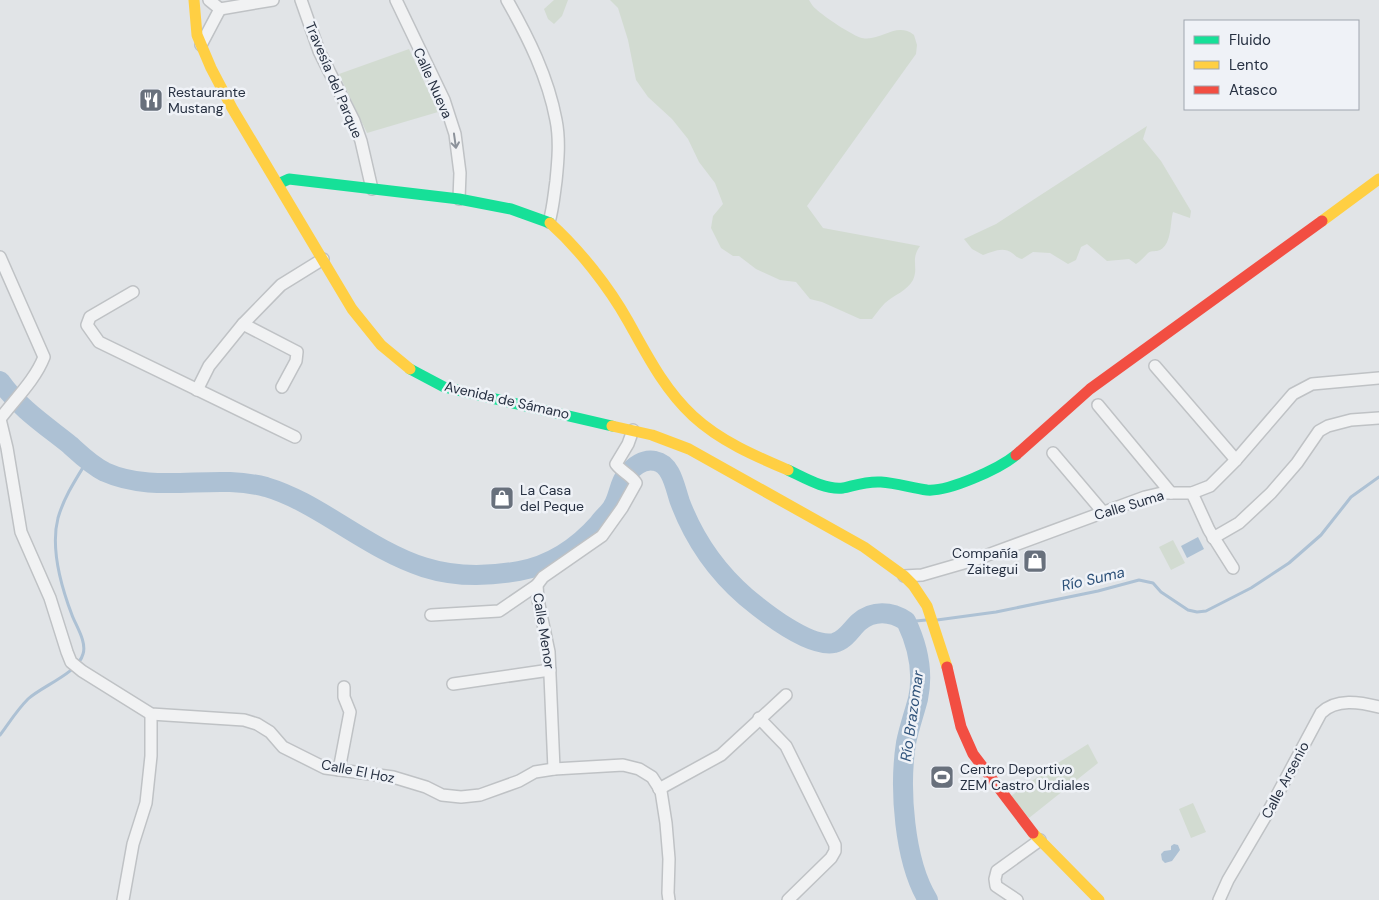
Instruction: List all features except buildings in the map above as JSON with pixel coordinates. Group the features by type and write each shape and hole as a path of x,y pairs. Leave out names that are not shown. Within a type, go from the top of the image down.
{"street":[{"name":"Avenida de Sámano","path":"194,0 197,34 217,80 352,309 381,345 411,370 444,387 633,430 652,435 689,450 884,560 913,585 927,606 962,727 973,754 1040,840"},
{"path":"209,0 220,9 273,0"},
{"name":"Travesía del Parque","path":"301,0 319,51 354,121 361,140 372,189"},
{"name":"Calle Nueva","path":"396,0 444,100 455,134 460,173 459,199"},
{"path":"507,0 522,26 536,58 548,88 557,121 558,157 553,209 549,222"},
{"path":"201,45 220,9"},
{"path":"278,184 289,179 459,199 511,209 549,222 589,264 627,319 652,365 671,392 693,416 708,428 751,454 824,486 841,488 866,482 881,482 929,490 942,488 983,475 1000,467 1034,440 1062,413 1103,379 1379,179"},
{"name":"Calle El Hoz","path":"0,257 44,357 40,367 0,419 7,448 21,532 50,598 71,662 82,671 152,714 244,720 257,724 270,732 283,747 325,768 393,778 426,786 442,795 460,797 480,795 519,782 535,772 554,769 623,765 640,768 652,777 659,789 666,823 669,859 669,900"},
{"path":"197,390 210,366 243,324 281,285 323,259"},
{"path":"133,292 90,317 87,325 100,342 295,437"},
{"path":"243,324 297,352 296,361 282,387"},
{"path":"1155,366 1236,460"},
{"name":"Calle Suma","path":"904,576 922,575 974,560 1145,497 1162,493 1192,492 1210,486 1236,460 1293,394 1312,384 1379,378"},
{"path":"1098,405 1171,493"},
{"path":"1214,538 1239,523 1271,493 1297,463 1319,431 1328,426 1351,420 1379,418"},
{"name":"Calle Menor","path":"554,769 549,652 538,600 537,586 543,577 602,536 622,508 636,483 633,478 616,464 628,444 633,430"},
{"path":"1053,453 1103,512"},
{"path":"1192,492 1214,538 1233,568"},
{"path":"431,616 499,611 537,586"},
{"path":"453,684 550,670"},
{"path":"339,770 350,712 344,697 344,686"},
{"path":"659,789 721,755 786,695"},
{"name":"Calle Arsenio","path":"1219,900 1228,880 1324,710 1341,702 1379,707"},
{"path":"123,900 133,844 146,803 151,756 152,714"},
{"path":"759,718 786,746 835,846 831,858 788,900"},
{"path":"1017,900 996,886 997,871 1040,840 1099,900"}],"shaded area":[{"path":"554,0 568,0 562,16 554,24 548,19 544,9"},
{"path":"610,0 809,0 825,16 845,30 862,38 876,37 901,30 914,35 917,45 916,54 807,206 823,228 920,246 915,259 915,275 907,287 885,303 872,319 860,319 822,302 810,299 796,282 780,280 756,269 739,256 733,256 721,248 711,228 713,216 723,204 715,183 699,162 688,139 672,119 648,97 636,80 628,40 618,8"},
{"path":"409,49 438,112 367,133 339,74"},
{"path":"1147,126 1143,139 1161,161 1191,211 1190,218 1173,212 1169,238 1160,250 1148,253 1136,264 1129,259 1107,261 1087,244 1081,247 1076,260 1068,264 1050,253 1033,252 1022,259 1005,250 998,250 983,255 972,249 964,239 996,224"},
{"path":"1173,540 1185,563 1171,570 1159,547"},
{"path":"1088,744 1098,763 1029,818 1011,796"},
{"path":"1193,803 1206,832 1191,838 1179,809"}],"water":[{"path":"1198,537 1204,549 1187,558 1181,546"},
{"path":"1174,844 1178,845 1180,850 1172,861 1165,863 1162,860 1161,854 1164,851 1171,850 1171,846"}],"waterway":[{"name":"Río Brazomar","path":"0,381 15,400 33,416 105,472 124,479 144,482 226,482 266,487 304,503 404,560 445,573 492,575 519,571 553,560 573,548 591,532 612,508 620,486 632,469 646,461 651,460 661,463 672,477 686,516 707,554 735,587 787,628 812,640 834,643 842,639 859,622 870,615 882,613 894,615 906,621 917,649 920,689 906,743 903,781 905,824 913,865 928,900"},
{"path":"0,735 28,699 67,673 80,661 83,654 84,644 64,592 55,542 61,510 87,461"},
{"name":"Río Suma","path":"937,620 996,612 1098,591 1139,580 1153,583 1161,592 1188,610 1206,611 1251,588 1289,563 1321,535 1351,497 1379,477"},
{"name":"Río Suma","path":"906,622 926,620"}],"traffic: fast":[{"path":"278,184 289,179 459,199 511,209 550,223"},
{"path":"410,369 444,387 612,426"},
{"path":"788,470 815,483 836,488 876,482 936,490 973,478 998,467 1016,455"}],"traffic: slow":[{"path":"194,0 197,35 211,68 232,108 352,309 381,345 410,369"},
{"path":"1322,221 1379,179"},
{"path":"550,223 572,244 603,282 657,371 683,406 703,425 726,440 788,470"},
{"path":"612,426 652,435 689,449 864,547 904,576 913,585 927,606 947,667"},
{"path":"1033,833 1099,900"}],"traffic: jam":[{"path":"1016,455 1090,389 1322,221"},
{"path":"947,667 961,727 973,754 1033,833"}],"place":[{"name":"Restaurante Mustang","path":"151,100"},
{"name":"La Casa del Peque","path":"502,498"},
{"name":"Compañía Zaitegui","path":"1035,561"},
{"name":"Centro Deportivo ZEM Castro Urdiales","path":"942,777"}]}
